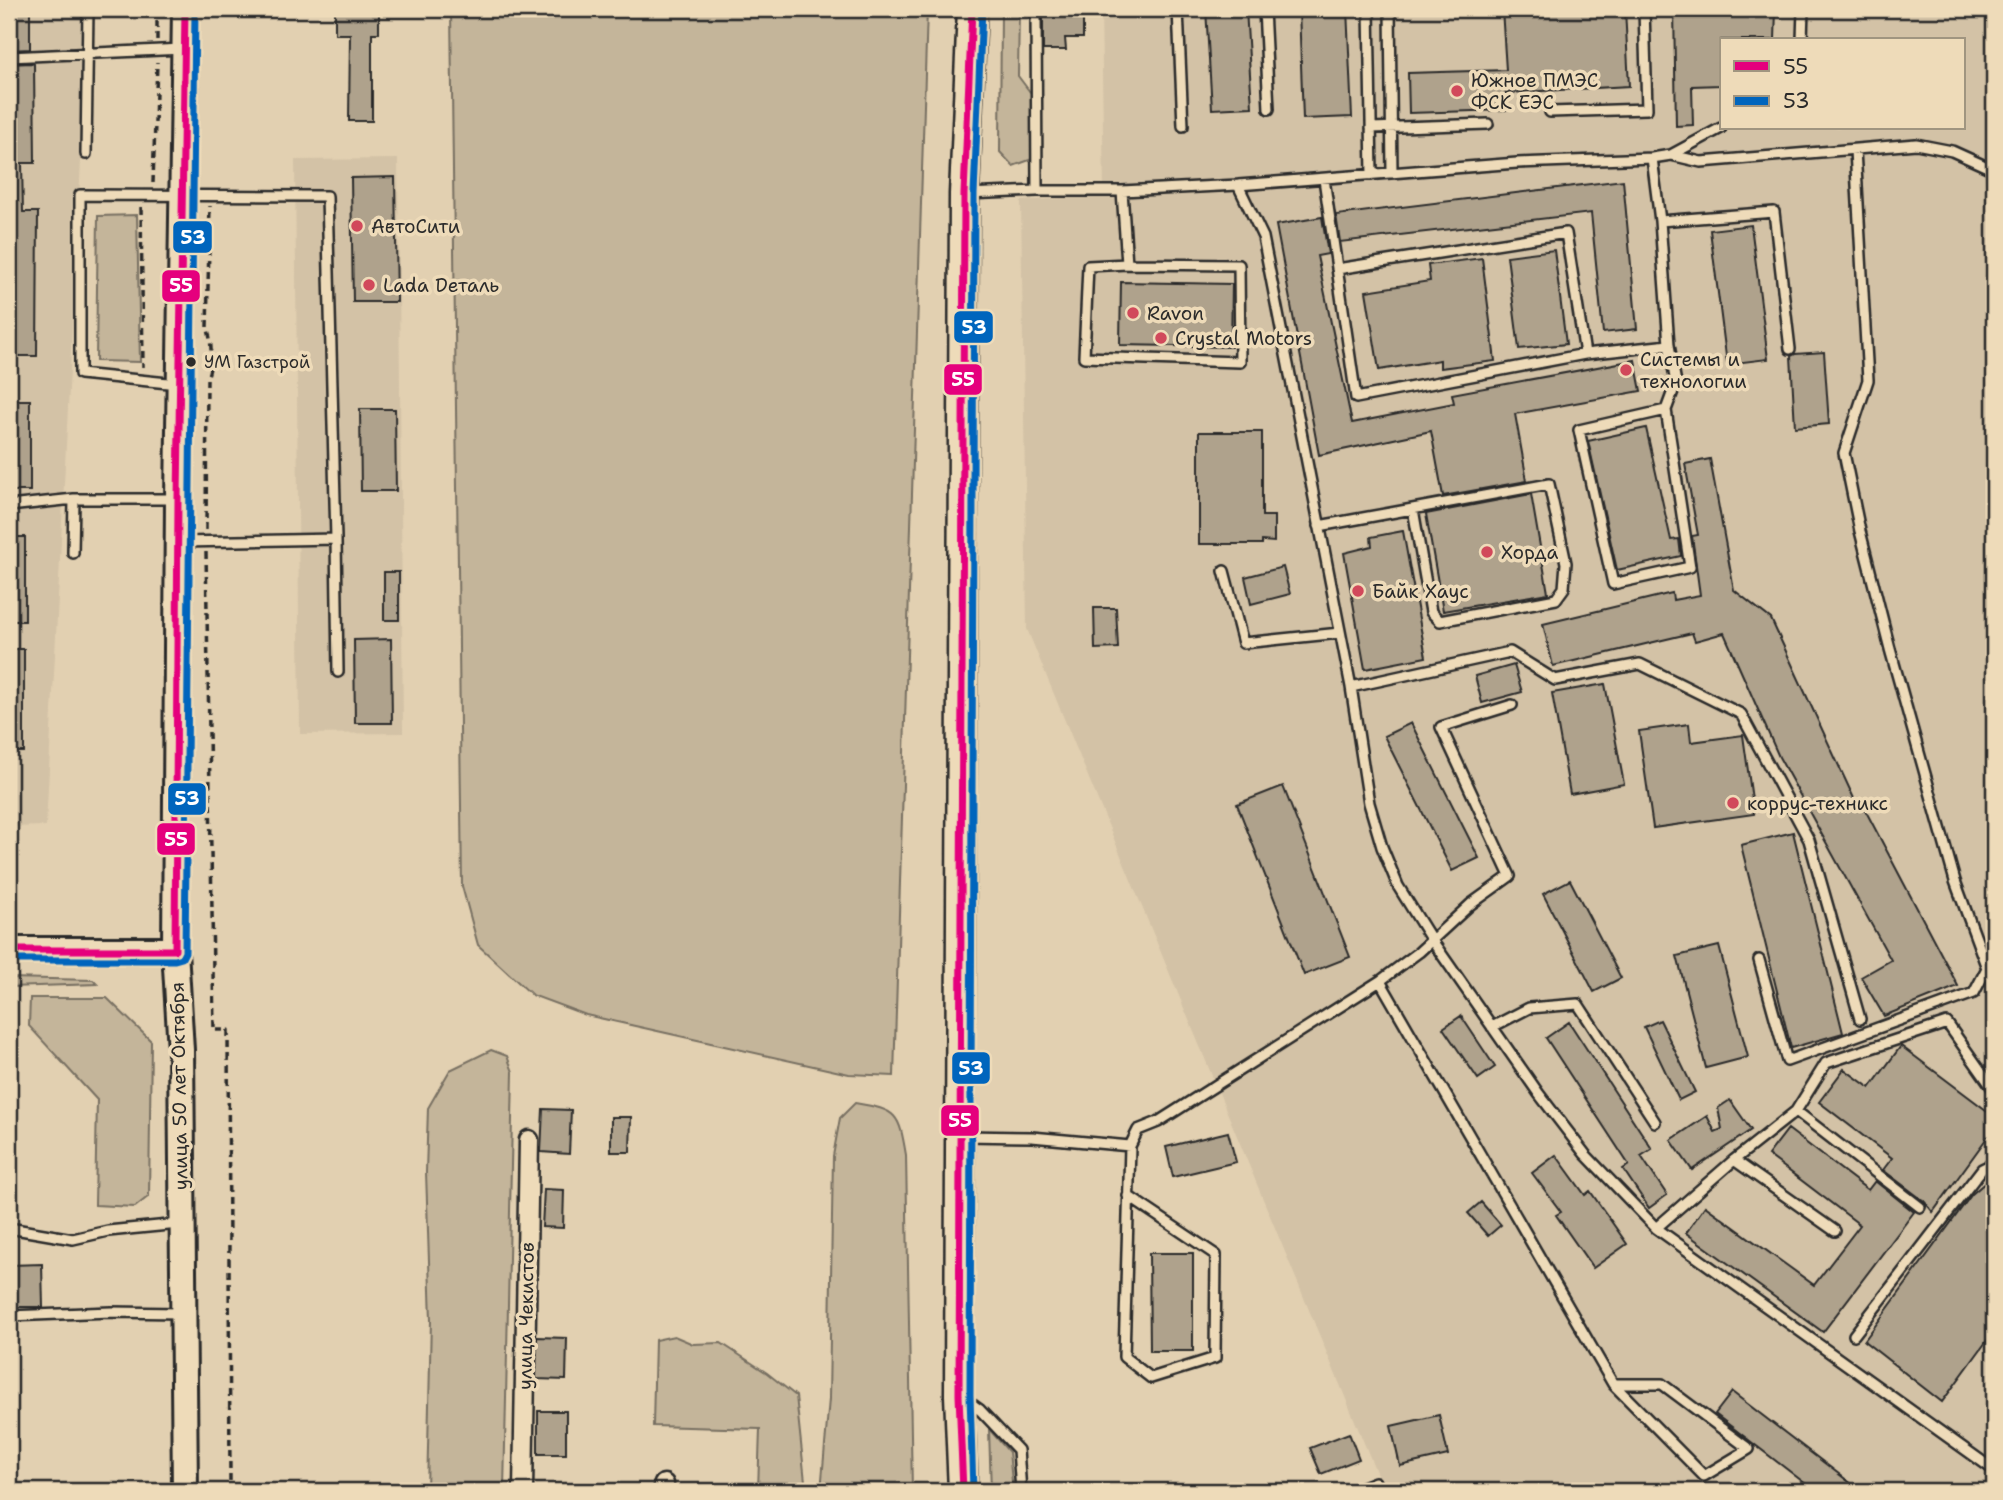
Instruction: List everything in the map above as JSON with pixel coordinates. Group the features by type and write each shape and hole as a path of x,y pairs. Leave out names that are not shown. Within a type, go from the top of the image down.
{"main road":[{"name":"улица 50 лет Октября","path":"185,9 178,499 176,950 181,1050 185,1491"},
{"path":"963,1491 959,1395 964,194 972,9"},
{"path":"9,950 176,950"}],"street":[{"name":"улица Чекистов","path":"523,1491 529,1140"}],"lane":[{"path":"86,154 88,9"},
{"path":"1036,9 1037,191"},
{"path":"1178,9 1184,126"},
{"path":"1264,9 1269,109"},
{"path":"1368,9 1372,175"},
{"path":"1390,9 1392,173"},
{"path":"1550,112 1647,109 1644,9"},
{"path":"1802,38 1803,9"},
{"path":"9,57 184,49"},
{"path":"1371,128 1488,124"},
{"path":"964,194 1122,191 1238,185 1517,163 1652,158 1671,155 1720,129"},
{"path":"1671,155 1701,162 1916,144 1934,146 1993,170 1994,200"},
{"path":"1759,960 1787,1061 1974,993 1987,968 1955,881 1890,649 1860,531 1844,453 1868,380 1855,150"},
{"path":"1652,158 1660,222 1669,345 1676,383 1666,410 1690,567 1613,584 1579,430 1666,410"},
{"path":"1324,179 1356,398 1585,354 1669,345"},
{"path":"1238,185 1263,237 1351,687 1369,803 1382,847 1398,886 1431,939 1539,1094 1585,1154 1656,1228 1993,1465"},
{"path":"1122,191 1127,264"},
{"path":"180,384 80,374 80,195 327,196 338,672"},
{"path":"1660,222 1774,212 1790,349"},
{"path":"1337,269 1566,233 1585,354"},
{"path":"1127,264 1239,265 1240,362 1084,357 1088,266 1127,264"},
{"path":"1319,526 1549,484 1566,563 1564,588 1556,599 1440,621 1431,612 1413,509"},
{"path":"9,506 75,499 178,499"},
{"path":"73,553 75,499"},
{"path":"178,542 335,539"},
{"path":"1224,571 1242,643 1340,633"},
{"path":"1351,687 1510,652 1555,680 1640,664 1741,714 1810,841 1860,1019"},
{"path":"1128,1196 1216,1255 1215,1358 1152,1378 1124,1357 1129,1146 1138,1130 1158,1122 1380,981 1419,952 1471,904 1510,876 1441,727 1512,705"},
{"path":"1380,981 1613,1384 1704,1476 1749,1449 1662,1384 1613,1384"},
{"path":"1492,1027 1529,1008 1578,1004 1655,1122"},
{"path":"1656,1228 1734,1160 1796,1111 1826,1063 1947,1023 1994,1090"},
{"path":"1796,1111 1920,1207"},
{"path":"961,1136 1032,1137 1129,1146"},
{"path":"1734,1160 1835,1231"},
{"path":"1854,1335 1982,1169 1994,1163"},
{"path":"9,1228 73,1239 108,1231 181,1224"},
{"path":"9,1315 182,1313"},
{"path":"959,1395 979,1410 1018,1450 1021,1491"},
{"path":"1352,1491 1375,1482 1378,1491"}],"path":[{"path":"210,196 206,542 214,1030 228,1030 230,1483 233,1491"}],"shaded area":[{"path":"9,9 89,9 46,826 9,827"},
{"path":"451,9 927,9 894,1076 849,1074 586,1015 532,995 478,945 462,886"},
{"path":"1001,9 1019,9 1018,76 1036,100 1035,158 1013,166 1000,152"},
{"path":"1101,9 1994,9 1994,1491 1384,1491 1027,629 1021,201 1104,195"},
{"path":"398,159 403,733 300,734 295,160"},
{"path":"137,215 140,362 96,361 98,216"},
{"path":"9,978 93,980 97,984 9,987"},
{"path":"30,998 107,998 151,1041 149,1196 135,1207 95,1205 97,1100 29,1026"},
{"path":"491,1050 507,1056 513,1072 504,1491 427,1491 431,1320 426,1172 428,1108 450,1070"},
{"path":"855,1103 880,1108 894,1116 901,1131 906,1155 912,1491 821,1491 829,1399 833,1156 840,1118"},
{"path":"674,1336 693,1344 721,1343 796,1396 806,1491 758,1491 760,1429 653,1426 655,1340"},
{"path":"989,1429 1009,1452 1013,1491 991,1491"}],"building":[{"path":"9,9 30,9 30,49 9,50"},
{"path":"335,9 379,9 379,33 372,33 372,121 349,121 350,34 335,34"},
{"path":"1043,9 1065,9 1065,13 1083,13 1083,38 1065,38 1066,50 1043,50"},
{"path":"1206,9 1246,9 1252,107 1212,109"},
{"path":"1299,9 1347,9 1352,117 1303,119"},
{"path":"1502,9 1625,9 1629,86 1506,93 1506,110 1409,113 1408,73 1506,70"},
{"path":"1674,9 1776,9 1775,38 1720,38 1720,85 1692,86 1693,125 1676,126"},
{"path":"9,64 34,64 35,163 22,163 23,212 38,212 37,356 9,356"},
{"path":"395,177 397,302 353,302 351,178"},
{"path":"1623,180 1637,329 1603,333 1591,213 1340,242 1336,215"},
{"path":"1322,217 1328,254 1317,256 1352,423 1454,403 1452,394 1635,360 1641,391 1515,414 1527,481 1443,496 1431,431 1319,455 1276,225"},
{"path":"1751,225 1768,359 1727,364 1710,230"},
{"path":"1554,250 1566,344 1519,349 1507,256"},
{"path":"1482,258 1495,361 1440,368 1440,360 1379,370 1366,291 1430,281 1428,265"},
{"path":"1121,282 1232,284 1231,347 1120,345"},
{"path":"1824,352 1829,424 1795,427 1791,356"},
{"path":"9,400 30,400 30,491 9,491"},
{"path":"360,409 395,409 396,491 361,491"},
{"path":"1646,428 1671,540 1679,539 1681,556 1617,570 1588,441"},
{"path":"1199,432 1262,432 1262,516 1274,516 1274,542 1199,544"},
{"path":"1710,459 1734,590 1771,619 1857,805 1861,802 1958,986 1884,1016 1861,977 1891,960 1779,757 1724,633 1695,641 1692,633 1553,666 1543,624 1672,593 1673,600 1700,595 1692,536 1698,535 1685,464"},
{"name":"Хорда","path":"1531,494 1548,593 1443,611 1426,514"},
{"path":"1403,531 1426,657 1365,669 1344,553 1372,546 1371,537"},
{"path":"9,537 25,537 25,621 9,621"},
{"path":"1283,567 1290,594 1251,604 1245,577"},
{"path":"384,572 399,572 399,620 384,620"},
{"path":"1094,608 1116,608 1118,648 1095,649"},
{"path":"391,639 392,723 355,723 354,640"},
{"path":"9,649 24,649 24,752 9,752"},
{"path":"1514,665 1522,692 1482,703 1475,676"},
{"path":"1605,684 1624,784 1570,794 1552,693"},
{"path":"1411,723 1479,858 1452,871 1384,736"},
{"path":"1689,724 1691,742 1743,735 1754,814 1653,828 1639,731"},
{"path":"1283,786 1350,957 1304,975 1237,804"},
{"path":"1793,832 1843,1033 1791,1048 1741,845"},
{"path":"1570,880 1621,978 1594,992 1543,894"},
{"path":"1719,946 1748,1057 1706,1068 1677,956"},
{"path":"1461,1016 1495,1067 1478,1079 1443,1028"},
{"path":"1660,1020 1695,1092 1679,1100 1644,1027"},
{"path":"1569,1022 1652,1149 1641,1156 1667,1195 1649,1208 1623,1169 1629,1165 1546,1038"},
{"path":"1901,1046 1994,1116 1994,1128 1933,1212 1924,1201 1883,1170 1892,1158 1819,1102 1844,1069 1870,1088"},
{"path":"1730,1100 1751,1130 1692,1170 1671,1140 1707,1116 1715,1132 1722,1129 1718,1108"},
{"path":"543,1109 571,1110 569,1154 541,1152"},
{"path":"611,1117 631,1117 630,1152 611,1152"},
{"path":"1788,1129 1868,1190 1875,1181 1914,1212 1823,1332 1686,1233 1705,1206 1814,1285 1860,1225 1768,1155"},
{"path":"1228,1132 1236,1162 1173,1177 1166,1147"},
{"path":"1556,1155 1585,1195 1590,1191 1627,1244 1593,1268 1556,1215 1561,1212 1532,1173"},
{"path":"1994,1175 1994,1331 1942,1402 1864,1341 1972,1194"},
{"path":"544,1189 564,1190 563,1228 542,1227"},
{"path":"1481,1202 1501,1225 1488,1236 1468,1213"},
{"path":"1149,1253 1193,1253 1193,1351 1150,1351"},
{"path":"42,1264 43,1307 9,1307 9,1265"},
{"path":"537,1337 567,1338 566,1380 536,1379"},
{"path":"1732,1392 1861,1491 1815,1491 1715,1414"},
{"path":"538,1411 566,1411 566,1454 538,1454"},
{"path":"1439,1415 1448,1455 1400,1466 1391,1426"},
{"path":"1349,1433 1359,1459 1321,1474 1310,1448"}],"transit line":[{"name":"55","path":"9,950 175,950 185,9"},
{"name":"53","path":"9,960 175,960 182,958 185,952 195,9"},
{"name":"55","path":"963,1491 959,1395 964,194 972,9"},
{"name":"53","path":"973,1491 970,1395 974,194 982,9"}],"place":[{"name":"Южное ПМЭС ФСК ЕЭС","path":"1457,91"},
{"name":"АвтоСити","path":"357,226"},
{"name":"Lada Dеталь","path":"369,285"},
{"name":"Ravon","path":"1133,313"},
{"name":"Crystal Motors","path":"1161,338"},
{"name":"УМ Газстрой","path":"191,362"},
{"name":"Системы и технологии","path":"1626,370"},
{"name":"Хорда","path":"1487,552"},
{"name":"Байк Хаус","path":"1358,591"},
{"name":"коррус-техникс","path":"1733,803"}]}
